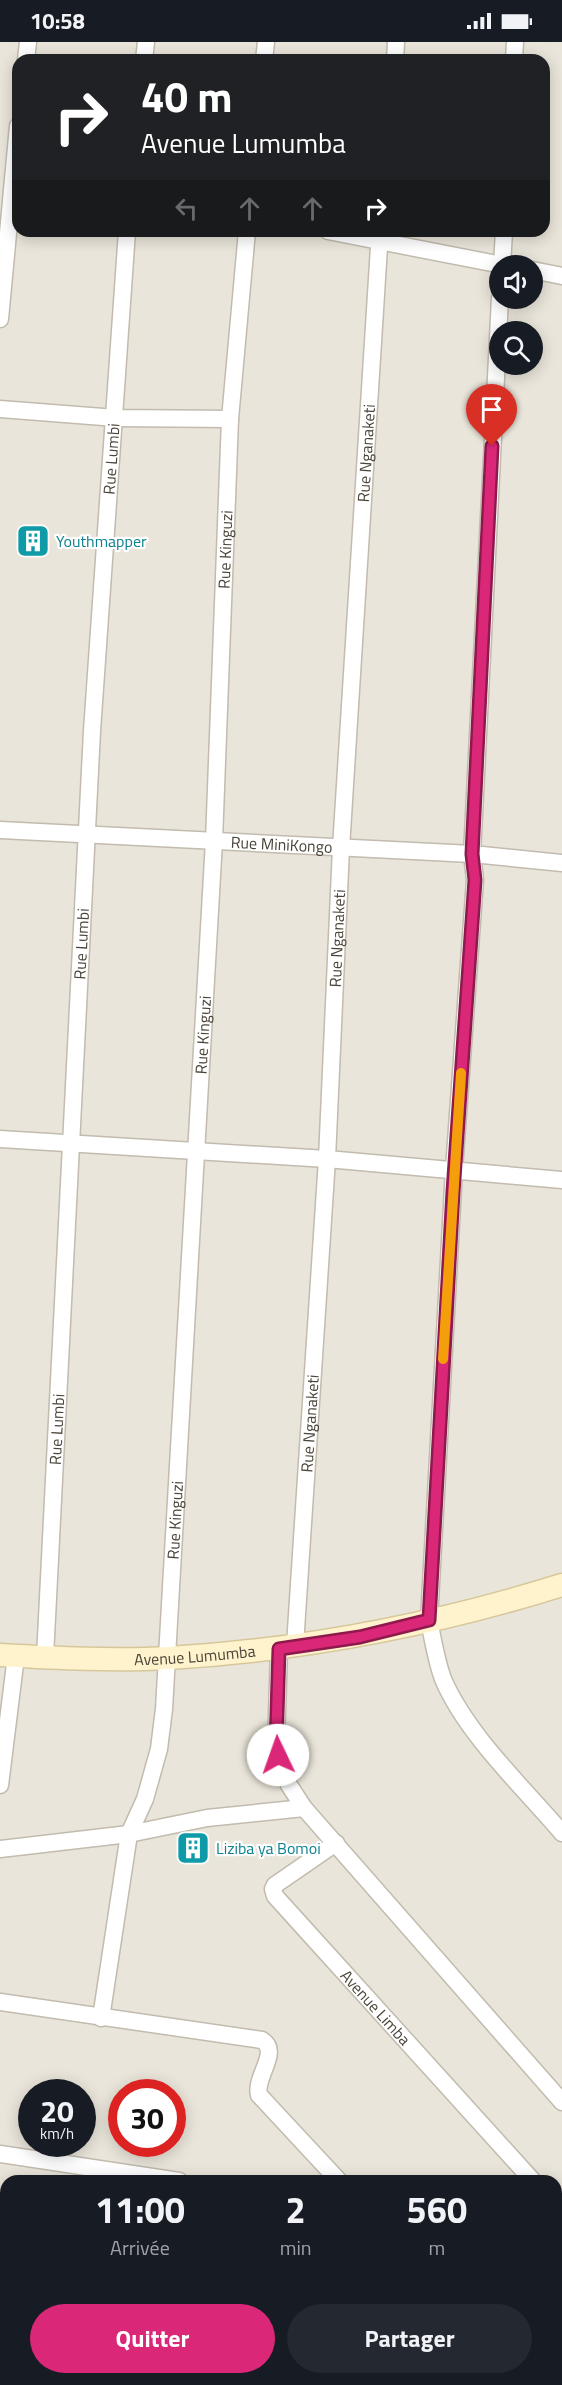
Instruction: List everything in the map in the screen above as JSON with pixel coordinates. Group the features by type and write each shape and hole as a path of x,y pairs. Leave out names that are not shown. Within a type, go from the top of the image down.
{"street":[{"path":"0,319 10,172"},
{"name":"Rue Lumbi","path":"45,1657 92,731 116,418 127,237"},
{"name":"Rue Kinguzi","path":"129,1834 145,1799 159,1749 166,1658 214,841 230,419 246,237"},
{"name":"Rue Nganaketi","path":"287,1647 327,1159 341,848 380,237"},
{"path":"384,237 489,262"},
{"path":"503,255 504,237"},
{"path":"543,272 562,276"},
{"path":"499,309 472,854 475,880 454,1169 429,1620 439,1667 456,1703 483,1741 562,1833"},
{"path":"0,409 116,418 230,419"},
{"name":"Rue MiniKongo","path":"0,830 472,854 562,863"},
{"path":"0,1138 197,1153 327,1159 562,1180"},
{"name":"Avenue Lumumba","path":"8,1655 166,1658 287,1647 360,1637 486,1609 562,1585"},
{"path":"287,1647 276,1746 289,1785 304,1808 562,2102"},
{"path":"0,1785 8,1655"},
{"path":"0,1849 129,1834 207,1818 304,1808"},
{"path":"101,2018 129,1834"},
{"name":"Avenue Limba","path":"336,1843 275,1885 273,1889 275,1896 528,2175"},
{"path":"0,2002 262,2040 269,2047 270,2052 259,2084 259,2095 333,2175"},
{"path":"0,2154 139,2175"}],"shaded area":[{"path":"0,42 562,42 562,2175 0,2175"}],"slow traffic":[{"path":"443,1359 461,1073"}],"place":[{"name":"Youthmapper","path":"33,541"},
{"name":"Liziba ya Bomoi","path":"193,1848"}],"route":[{"path":"278,1755 276,1746 279,1649 327,1640 360,1637 429,1620 453,1192 475,880 472,854 492,446"}]}
